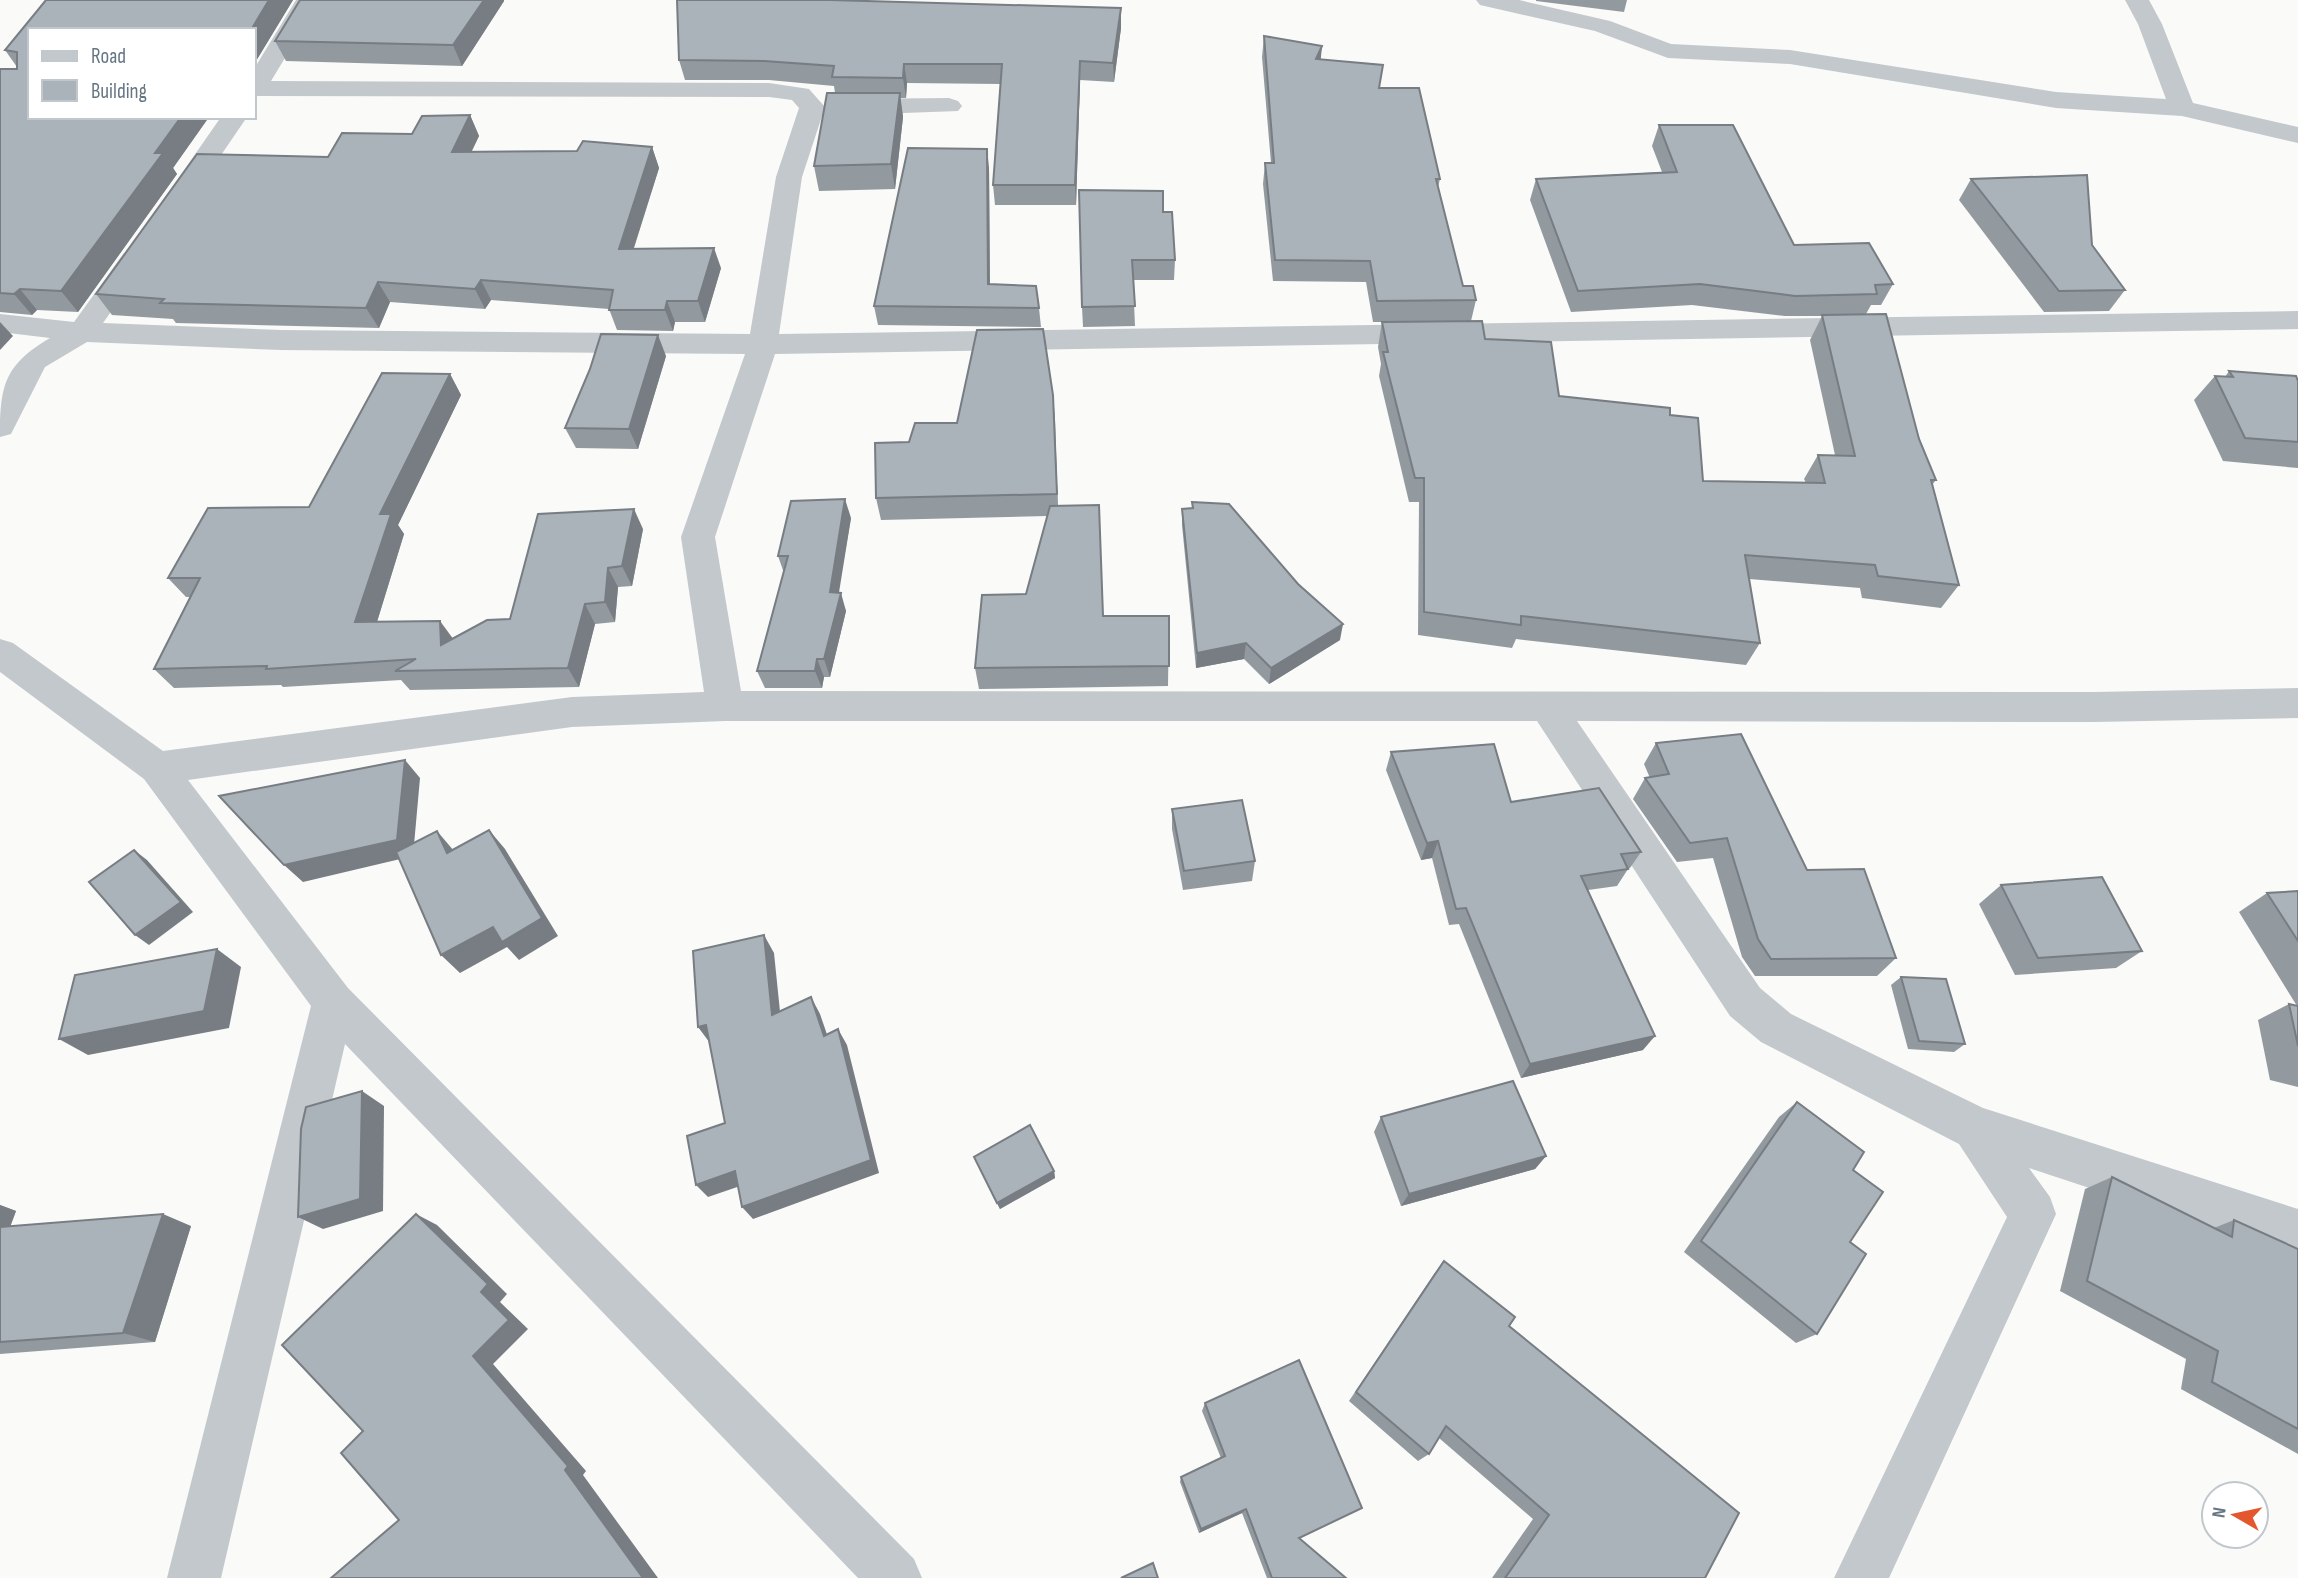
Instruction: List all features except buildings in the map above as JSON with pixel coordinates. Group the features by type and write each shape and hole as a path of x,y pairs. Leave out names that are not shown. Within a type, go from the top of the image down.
{"street":[{"path":"256,85 308,0"},
{"path":"1488,0 1602,26 1668,51 1790,57 2056,100 2182,108 2298,135"},
{"path":"2137,0 2150,24 2182,108"},
{"path":"256,88 769,90 800,94 812,107 948,106"},
{"path":"725,706 698,537 763,344 789,177 812,107"},
{"path":"0,426 33,361 82,332 233,119"},
{"path":"0,323 82,332 281,340 763,344 2298,320"},
{"path":"0,653 157,768 333,1002 895,1578"},
{"path":"157,768 572,712 725,706 2094,708 2298,703"},
{"path":"1547,707 1745,1002 1776,1028 1975,1128 2298,1233"},
{"path":"194,1578 333,1002"},
{"path":"1861,1578 2033,1214 1975,1128"}]}
